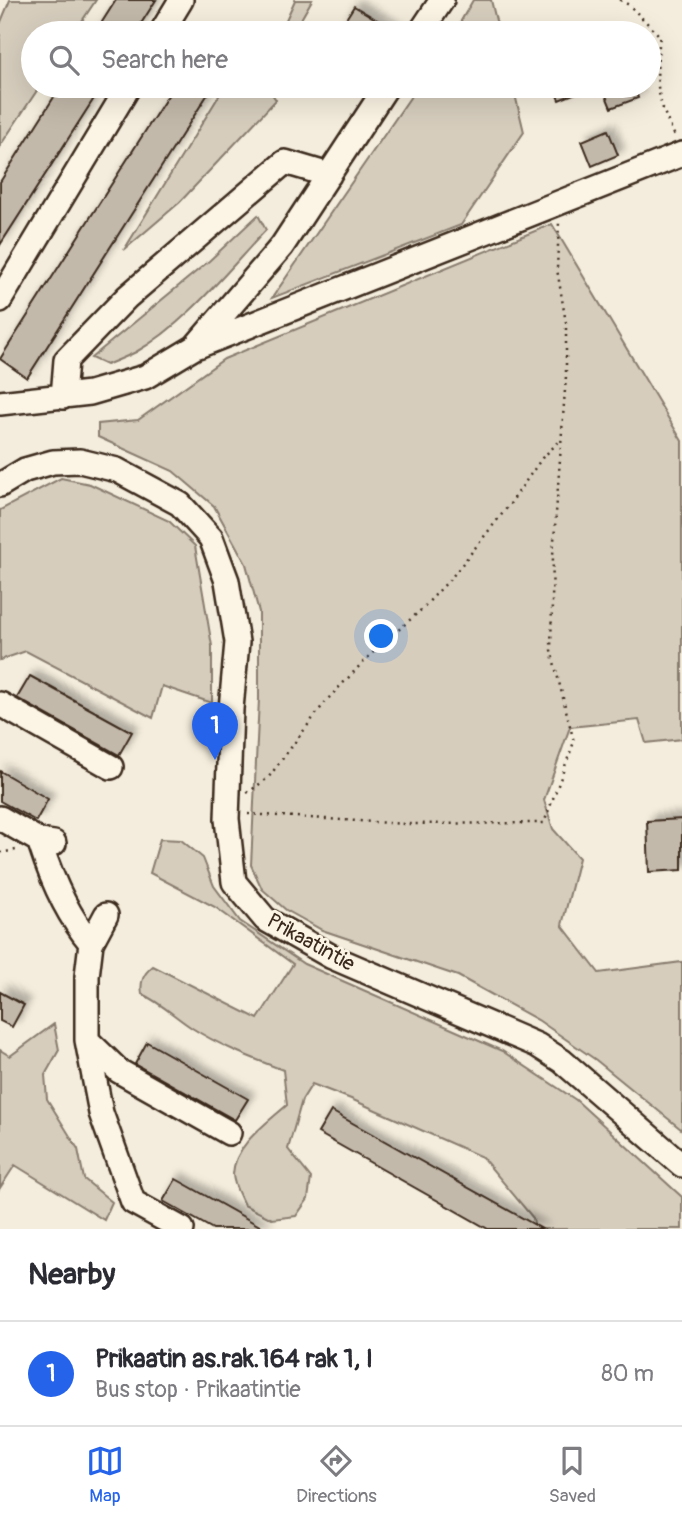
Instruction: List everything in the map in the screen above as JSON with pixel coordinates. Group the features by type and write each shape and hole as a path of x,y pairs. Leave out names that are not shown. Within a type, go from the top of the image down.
{"street":[{"path":"167,21 180,0"},
{"path":"429,21 442,0"},
{"path":"0,300 122,98"},
{"path":"195,347 282,246 379,98"},
{"path":"0,403 90,393 145,377 195,347 562,201 680,147"},
{"path":"63,397 66,360 127,297 285,162 329,175"},
{"name":"Prikaatintie","path":"0,485 25,470 53,462 80,461 117,470 180,504 211,538 227,581 237,642 227,812 234,882 265,919 332,957 537,1045 562,1061 682,1165"},
{"path":"0,704 111,767"},
{"path":"0,818 48,844 50,873 80,931 91,943"},
{"path":"106,915 91,943 87,976 88,1040 101,1113 134,1202 182,1229"},
{"path":"88,1040 119,1071 229,1133"}],"path":[{"path":"620,0 645,21"},
{"path":"659,98 680,147"},
{"path":"227,812 405,824 544,823 574,742 551,650 553,555 566,376 566,323 557,269 562,201"},
{"path":"227,812 268,778 326,701 452,577 510,504 542,458 562,439"}],"shaded area":[{"path":"10,0 96,0 82,21 21,21 21,98 32,98 0,146 0,24"},
{"path":"295,0 312,0 300,21 285,21"},
{"path":"473,0 491,0 496,21 461,21"},
{"path":"218,98 275,98 276,100 180,202 124,250"},
{"path":"410,98 516,98 524,132 461,225 272,298"},
{"path":"258,215 266,230 205,296 172,327 136,352 106,365 91,358 209,261"},
{"path":"552,224 682,441 682,739 646,743 639,720 570,727 544,800 553,829 579,858 562,925 599,973 682,962 682,1130 596,1060 538,1020 458,976 322,930 286,910 262,889 251,865 259,699 259,612 246,564 214,506 173,471 98,437 98,424 138,420 224,359"},
{"path":"61,478 90,484 169,521 195,546 212,646 212,703 162,686 153,718 26,651 0,660 0,510"},
{"path":"160,839 181,840 203,858 214,886 240,921 304,964 502,1051 576,1100 682,1197 682,1229 535,1229 533,1218 482,1157 312,1084 302,1100 288,1149 311,1178 308,1199 296,1216 272,1219 244,1205 234,1182 235,1163 253,1135 287,1105 283,1070 225,1046 192,1028 142,994 142,982 153,966 258,1019 293,964 215,907 150,873"},
{"path":"54,1024 59,1050 45,1075 47,1099 78,1149 84,1179 112,1202 104,1220 15,1165 0,1188 0,1050 10,1056"}],"building":[{"path":"116,0 156,0 143,21 103,21"},
{"path":"354,6 379,21 345,21"},
{"path":"53,98 94,98 0,245 0,182"},
{"path":"166,98 205,98 27,378 0,359"},
{"path":"607,98 638,98 611,108"},
{"path":"608,130 618,155 592,166 582,141"},
{"path":"30,676 132,732 119,755 17,698"},
{"path":"0,771 48,799 36,821 0,801"},
{"path":"682,819 682,870 649,872 647,821"},
{"path":"0,992 24,1005 12,1027 0,1021"},
{"path":"147,1042 248,1099 235,1120 135,1064"},
{"path":"331,1111 542,1229 488,1229 318,1133"},
{"path":"176,1179 265,1229 213,1229 163,1201"}],"place":[{"name":"Prikaatin as.rak.164 rak 1, I","path":"215,760"}]}
